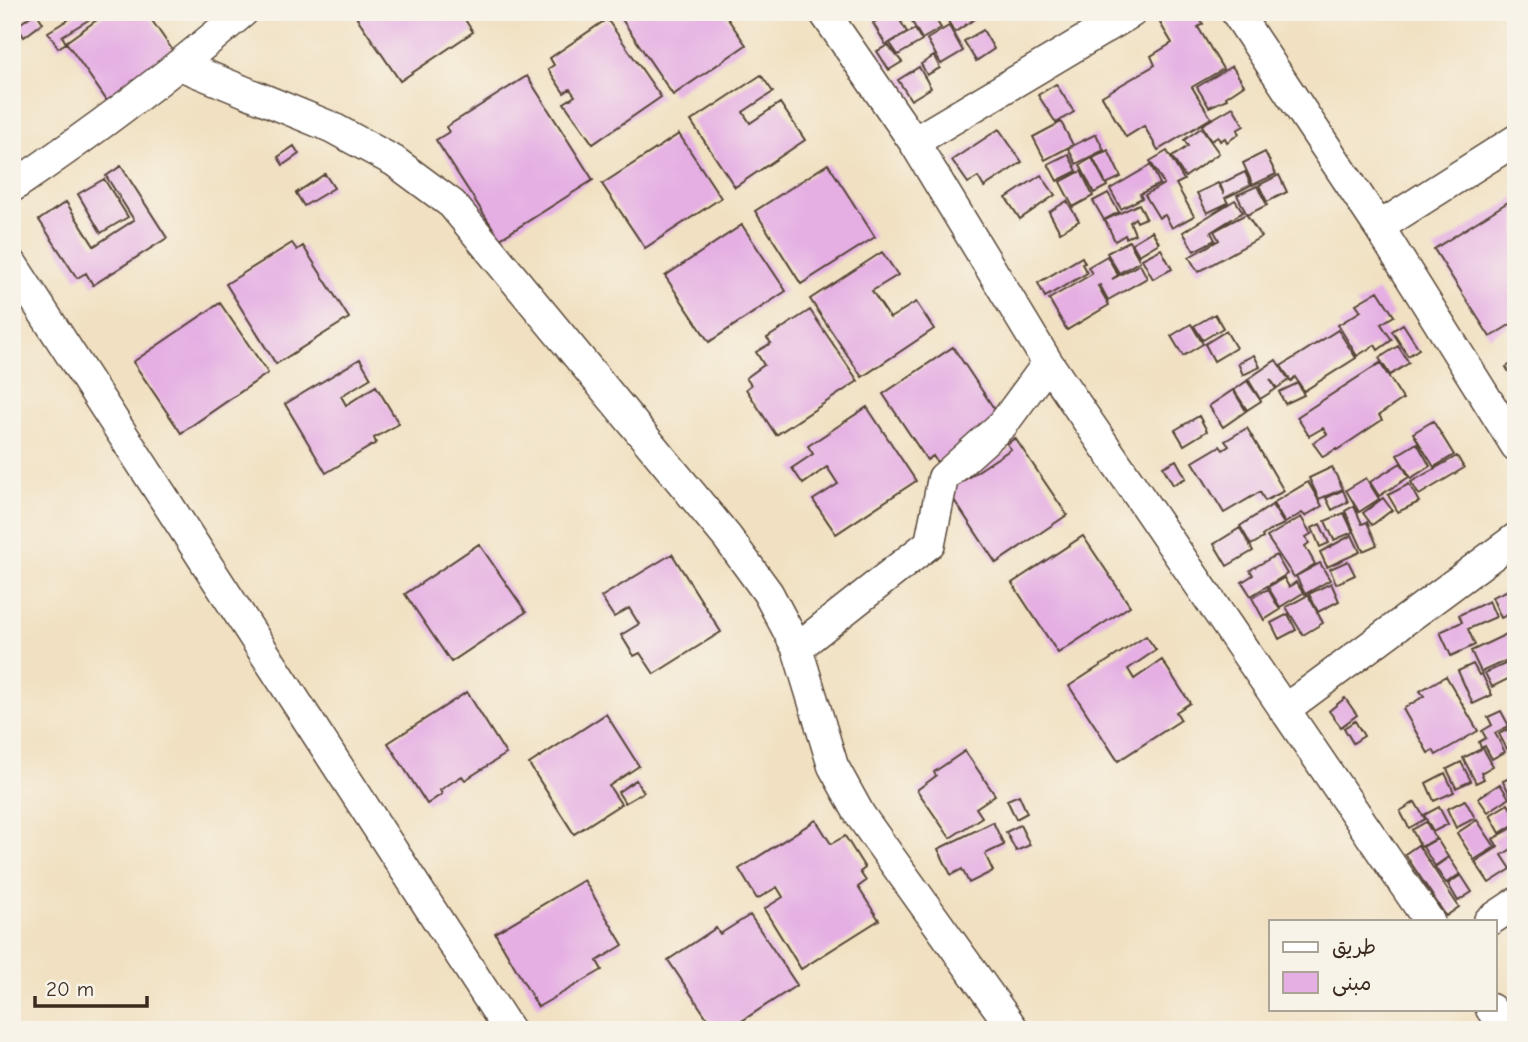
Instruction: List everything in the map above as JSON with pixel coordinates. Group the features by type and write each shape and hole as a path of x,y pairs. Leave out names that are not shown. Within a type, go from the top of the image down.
{"street":[{"path":"12,187 69,149 180,65 243,12"},
{"path":"824,12 915,142 1048,363 1428,920"},
{"path":"915,142 1132,12"},
{"path":"1236,12 1379,227 1516,446"},
{"path":"180,65 331,127 394,160 452,204 727,537 768,593 797,649 833,766 860,814 1014,1030"},
{"path":"1379,227 1516,140"},
{"path":"12,264 509,1030"},
{"path":"797,649 930,544 943,478 1003,424 1048,363"},
{"path":"1284,710 1516,538"},
{"path":"1490,920 1516,903"},
{"path":"1492,1010 1506,1030"}],"building":[{"path":"36,12 43,23 24,37 17,26"},
{"path":"85,12 90,19 62,36 66,43 58,48 48,32"},
{"path":"108,12 146,12 178,58 110,105 66,42"},
{"path":"353,12 460,12 473,32 400,81"},
{"path":"617,12 723,12 746,45 673,95"},
{"path":"892,12 918,12 901,22 907,32 886,45 873,23"},
{"path":"925,12 931,12 941,28 922,39 911,20"},
{"path":"942,12 985,12 955,32"},
{"path":"1178,12 1195,12 1203,24 1198,27 1223,69 1192,87 1211,118 1158,150 1144,126 1126,137 1102,96 1155,65 1151,56 1172,43 1160,23"},
{"path":"607,19 661,97 593,144 564,103 575,96 570,89 564,93 548,69 554,65 550,58"},
{"path":"949,26 963,51 941,64 927,39"},
{"path":"915,29 922,41 898,55 890,43"},
{"path":"983,30 994,49 976,61 964,41"},
{"path":"888,45 902,62 889,70 877,51"},
{"path":"934,56 940,68 927,75 921,64"},
{"path":"1232,66 1244,85 1226,97 1227,99 1209,107 1197,87"},
{"path":"919,67 931,88 911,100 898,80"},
{"path":"761,75 773,92 743,112 750,123 780,103 805,140 735,187 691,121"},
{"path":"527,76 593,180 500,239 436,140 449,132 446,127"},
{"path":"1056,84 1074,112 1056,123 1038,95"},
{"path":"1233,107 1244,126 1237,130 1239,134 1227,142 1225,138 1220,141 1218,137 1211,141 1202,125"},
{"path":"1061,122 1073,145 1045,160 1033,137"},
{"path":"1201,128 1219,153 1185,177 1172,157 1188,146 1184,140"},
{"path":"999,129 1022,162 984,187 978,177 968,183 952,160"},
{"path":"679,134 721,198 645,248 602,184"},
{"path":"1096,134 1104,150 1076,164 1068,148"},
{"path":"294,146 299,154 283,165 278,157"},
{"path":"1108,150 1121,177 1106,184 1093,158"},
{"path":"1167,151 1184,180 1176,184 1194,216 1172,228 1165,215 1159,218 1145,195 1164,184 1150,161"},
{"path":"1265,152 1276,174 1253,185 1243,163"},
{"path":"1068,154 1077,171 1057,181 1048,164"},
{"path":"1092,158 1107,186 1094,193 1080,165"},
{"path":"828,164 875,237 801,284 755,211"},
{"path":"1151,165 1160,184 1140,194 1142,198 1121,209 1110,189"},
{"path":"121,166 167,238 93,285 86,273 77,278 39,220 66,202 94,246 134,220 106,176"},
{"path":"1081,171 1093,196 1073,207 1060,182"},
{"path":"1245,172 1251,185 1225,198 1228,203 1207,213 1197,193 1218,183 1224,194 1220,184"},
{"path":"325,174 334,188 304,206 296,193"},
{"path":"1041,175 1055,195 1020,219 1006,198"},
{"path":"1279,175 1287,192 1267,202 1259,185"},
{"path":"104,179 128,217 101,233 78,194"},
{"path":"1257,186 1267,205 1247,215 1237,195"},
{"path":"1108,193 1119,212 1104,220 1093,201"},
{"path":"1516,197 1516,321 1490,337 1434,249"},
{"path":"1235,200 1243,212 1211,232 1215,240 1194,251 1183,232"},
{"path":"1067,201 1079,221 1060,232 1049,212"},
{"path":"1139,204 1146,218 1137,222 1135,218 1130,222 1135,234 1126,238 1125,235 1115,241 1105,220"},
{"path":"1246,214 1261,237 1198,272 1189,257 1219,240 1214,231"},
{"path":"742,225 786,291 709,342 665,276"},
{"path":"1152,231 1159,243 1139,255 1132,243"},
{"path":"1129,241 1140,261 1119,273 1107,253"},
{"path":"292,243 297,250 303,246 349,318 276,364 226,284"},
{"path":"1161,249 1172,269 1153,279 1142,259"},
{"path":"882,252 898,275 872,291 890,318 916,302 934,329 862,377 810,299"},
{"path":"1107,256 1118,275 1112,279 1140,264 1147,278 1108,300 1100,285 1098,286 1109,305 1067,330 1049,299 1092,274 1088,267"},
{"path":"1082,257 1087,273 1045,297 1038,283"},
{"path":"1378,291 1394,316 1381,324 1392,340 1378,350 1375,345 1357,356 1338,325 1361,311 1356,304"},
{"path":"220,303 268,373 181,433 133,362"},
{"path":"810,310 858,381 776,435 746,389 751,385 746,378 764,365 756,352 771,343 767,338"},
{"path":"1215,314 1223,328 1203,340 1194,326"},
{"path":"1191,324 1203,344 1183,356 1171,336"},
{"path":"1403,324 1419,349 1408,356 1392,331"},
{"path":"1338,330 1356,358 1304,391 1295,377 1291,381 1281,366"},
{"path":"1226,331 1236,348 1214,361 1205,344"},
{"path":"1398,346 1409,363 1390,375 1379,358"},
{"path":"953,347 997,413 996,423 937,462 933,456 927,460 883,394"},
{"path":"1254,355 1260,367 1243,375 1238,363"},
{"path":"360,359 371,378 341,396 346,405 376,386 399,424 374,438 376,443 326,473 285,404"},
{"path":"1276,360 1289,380 1277,388 1270,379 1276,389 1260,399 1248,379"},
{"path":"1516,361 1516,384 1506,367"},
{"path":"1380,363 1403,399 1379,415 1382,420 1323,457 1313,443 1327,434 1323,428 1309,436 1297,417"},
{"path":"1247,381 1261,401 1247,410 1234,390"},
{"path":"1298,383 1304,395 1285,404 1279,392"},
{"path":"1233,390 1246,411 1223,427 1209,406"},
{"path":"867,407 916,481 836,534 813,500 838,484 827,467 803,484 792,468 813,454 808,446"},
{"path":"1199,416 1207,431 1184,445 1175,430"},
{"path":"1433,421 1454,455 1434,467 1413,433"},
{"path":"1247,428 1284,491 1265,501 1260,492 1224,513 1193,462 1220,446 1223,450 1229,446 1225,441"},
{"path":"1015,438 1067,515 996,563 948,491 1011,449 1007,444"},
{"path":"1417,443 1430,466 1411,478 1397,455"},
{"path":"1457,456 1464,468 1419,495 1411,482"},
{"path":"1176,460 1186,478 1173,485 1163,467"},
{"path":"1401,463 1409,477 1379,496 1370,482"},
{"path":"1332,467 1343,489 1319,499 1309,478"},
{"path":"1366,478 1379,499 1359,512 1346,490"},
{"path":"1308,482 1322,506 1285,523 1273,503"},
{"path":"1409,484 1419,502 1398,512 1388,495"},
{"path":"1343,490 1348,502 1332,510 1326,498"},
{"path":"1383,498 1392,510 1372,525 1363,513"},
{"path":"1272,505 1284,524 1269,531 1251,545 1240,526"},
{"path":"1354,506 1362,524 1367,522 1377,545 1363,551 1345,511"},
{"path":"1344,513 1353,532 1334,540 1325,521"},
{"path":"1301,517 1311,534 1306,537 1309,543 1305,546 1315,564 1294,577 1267,537"},
{"path":"1320,524 1329,543 1320,547 1312,528"},
{"path":"1240,528 1253,551 1227,566 1214,544"},
{"path":"1352,535 1360,552 1327,567 1320,552"},
{"path":"1083,536 1130,606 1058,653 1012,583"},
{"path":"479,544 526,612 451,662 405,594"},
{"path":"672,554 721,632 654,674 640,653 634,656 621,635 639,624 629,608 614,617 601,597"},
{"path":"1276,555 1287,574 1251,596 1242,582 1253,575 1250,570"},
{"path":"1348,561 1355,575 1336,584 1330,569"},
{"path":"1320,563 1330,580 1305,594 1296,576"},
{"path":"1284,578 1289,587 1296,582 1303,593 1280,607 1268,587"},
{"path":"1331,583 1339,601 1318,612 1309,594"},
{"path":"1513,588 1516,594 1516,611 1501,618 1492,597"},
{"path":"1268,589 1280,610 1264,620 1252,598"},
{"path":"1308,595 1323,623 1303,635 1286,607"},
{"path":"1489,601 1496,617 1468,629 1475,645 1451,656 1440,632 1462,622 1459,615"},
{"path":"1288,614 1296,630 1279,639 1271,623"},
{"path":"1516,614 1516,656 1481,672 1471,651 1515,630 1508,618"},
{"path":"1146,636 1156,650 1128,669 1134,679 1162,660 1190,703 1176,712 1181,720 1118,761 1069,686"},
{"path":"1516,659 1516,675 1492,687 1485,673"},
{"path":"1473,664 1479,675 1482,674 1492,695 1473,704 1458,671"},
{"path":"1446,676 1478,731 1436,755 1433,750 1428,753 1403,709 1424,696 1420,691"},
{"path":"467,692 506,754 465,780 462,776 440,790 442,794 427,804 388,743"},
{"path":"1345,698 1357,715 1341,727 1329,711"},
{"path":"1501,711 1509,726 1495,733 1505,752 1492,759 1485,746 1481,748 1479,742 1486,738 1482,731 1492,725 1488,717"},
{"path":"606,714 639,766 609,786 621,804 574,834 529,764"},
{"path":"1355,721 1364,736 1353,743 1344,728"},
{"path":"1510,728 1516,745 1507,749 1499,734"},
{"path":"1483,748 1493,766 1481,773 1484,779 1476,783 1463,758"},
{"path":"965,751 995,795 976,808 982,817 950,838 917,790 936,776 934,772"},
{"path":"1461,762 1471,781 1456,788 1447,769"},
{"path":"1445,773 1454,792 1434,801 1426,783"},
{"path":"1516,775 1516,801 1514,802 1503,781"},
{"path":"636,780 644,792 625,803 618,792"},
{"path":"1500,784 1509,798 1488,812 1478,798"},
{"path":"1019,795 1027,813 1016,819 1007,800"},
{"path":"1465,800 1475,818 1456,828 1447,809"},
{"path":"1415,802 1425,819 1409,828 1400,811"},
{"path":"1508,804 1516,823 1500,833 1490,815"},
{"path":"1439,807 1448,824 1433,832 1424,815"},
{"path":"816,820 831,844 845,836 865,868 860,872 866,881 858,887 879,920 801,969 764,909 783,897 777,887 757,899 739,869"},
{"path":"1477,820 1495,847 1474,860 1457,833"},
{"path":"993,822 1004,845 985,854 993,871 969,883 962,869 951,875 938,849"},
{"path":"1426,822 1436,839 1421,847 1412,830"},
{"path":"1020,825 1030,845 1016,851 1006,832"},
{"path":"1516,826 1516,846 1502,855 1511,869 1489,883 1475,862 1498,847 1493,839"},
{"path":"1437,839 1448,857 1435,866 1423,847"},
{"path":"1418,845 1459,907 1446,916 1405,854"},
{"path":"1449,857 1460,874 1446,883 1435,867"},
{"path":"1461,875 1472,892 1458,901 1448,884"},
{"path":"584,880 623,945 597,961 602,970 538,1007 495,933"},
{"path":"750,915 797,985 728,1030 715,1030 668,960 716,928 720,934"}]}
